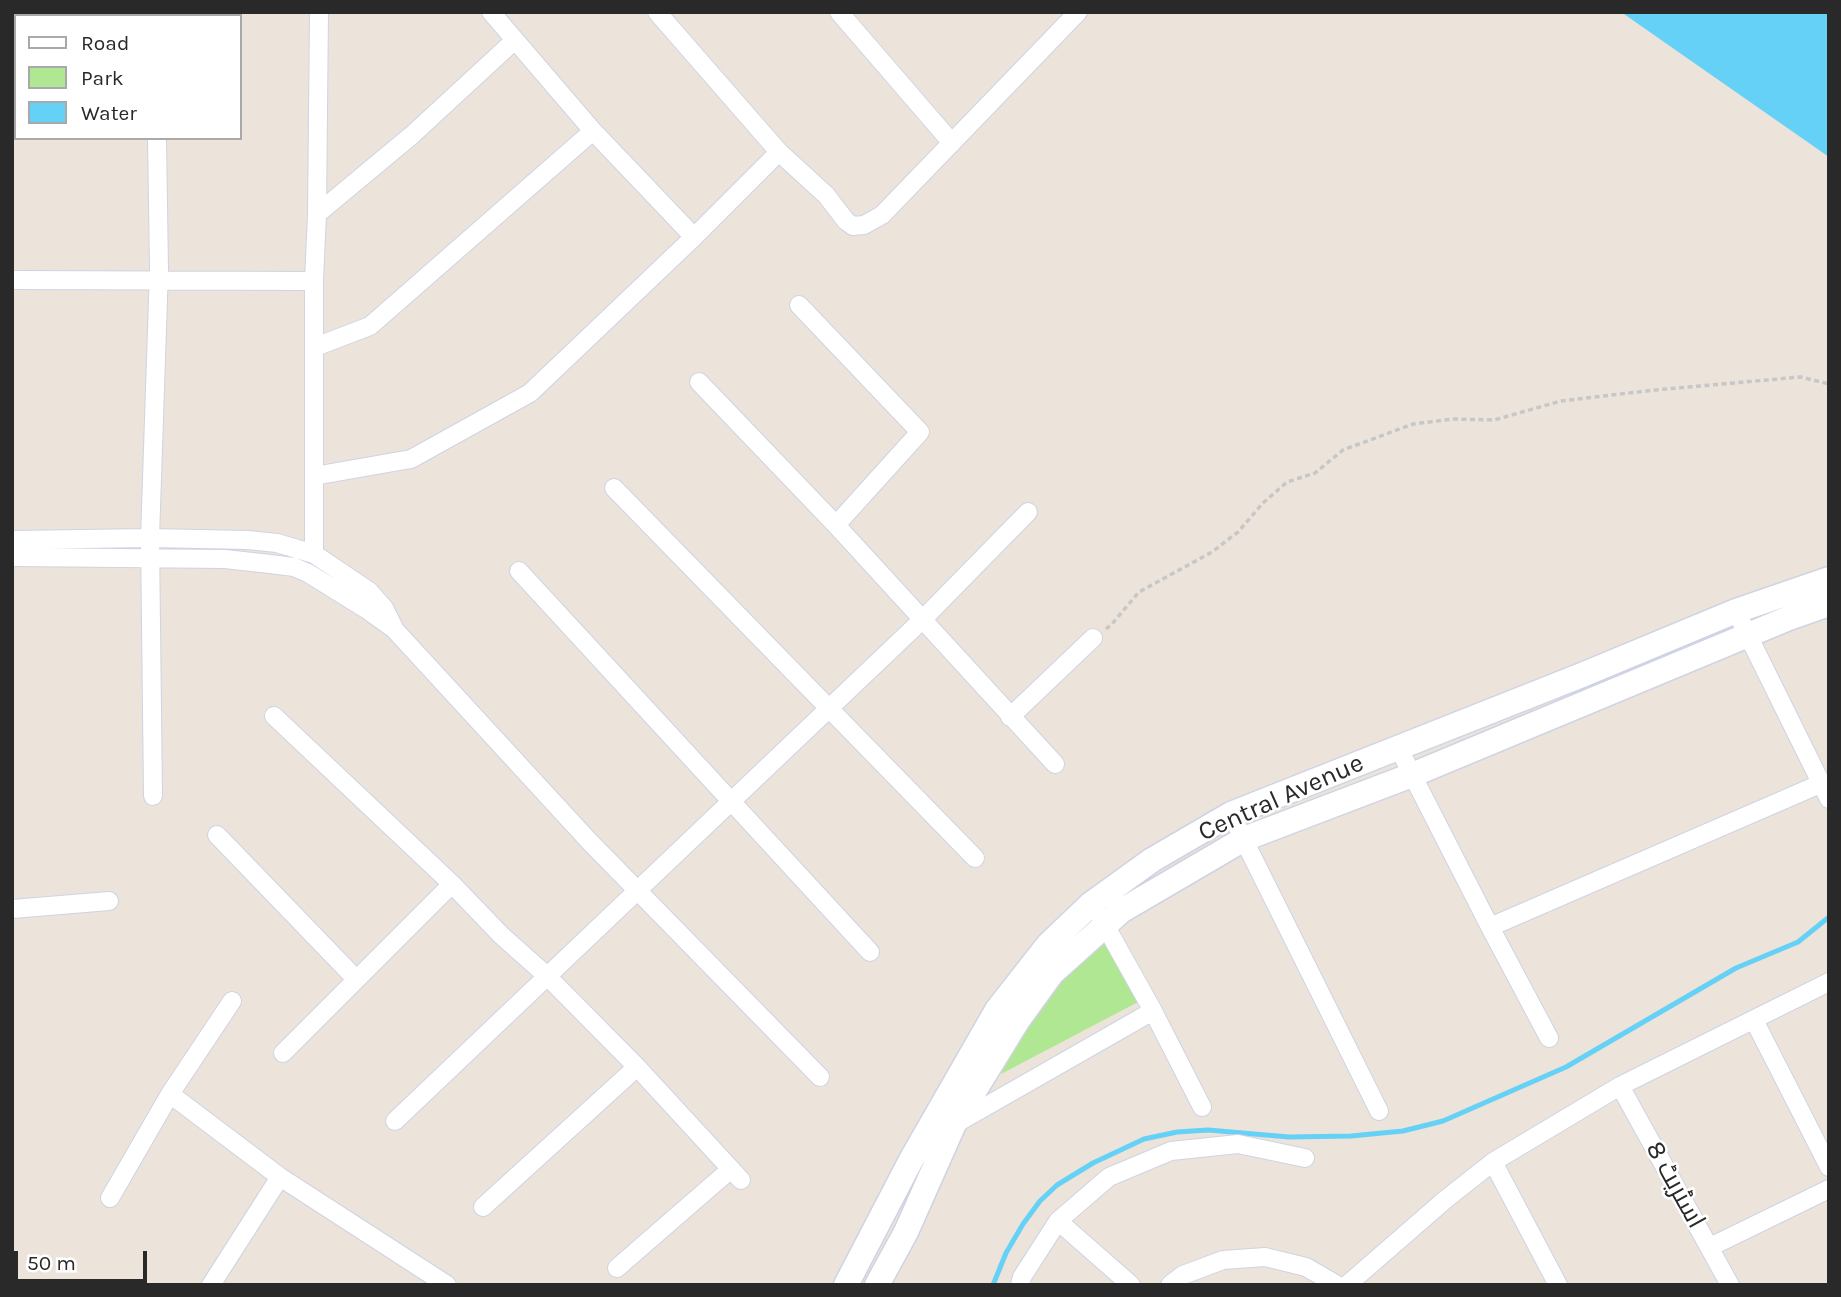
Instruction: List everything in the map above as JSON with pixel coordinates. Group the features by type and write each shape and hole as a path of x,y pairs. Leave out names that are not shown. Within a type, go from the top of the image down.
{"street":[{"path":"314,554 314,281 319,12"},
{"path":"491,12 593,131 694,237"},
{"path":"657,12 779,152 826,195 853,226 864,225 882,215 1078,12"},
{"path":"839,12 952,143"},
{"path":"317,214 412,135 515,40"},
{"path":"315,347 370,326 593,131"},
{"path":"153,796 149,538 159,280 157,140"},
{"path":"314,476 411,459 530,393 779,152"},
{"path":"12,280 314,281"},
{"path":"799,305 920,432 836,525"},
{"path":"699,382 836,525 1055,764"},
{"path":"614,488 975,858"},
{"path":"395,1121 922,620 1028,512"},
{"path":"12,540 149,538 277,543 314,554 369,591 384,608 394,629"},
{"path":"12,557 225,559 294,567 366,609 394,629 589,841 820,1077"},
{"path":"519,570 870,952"},
{"name":"Central Avenue","path":"846,1285 911,1160 997,1010 1048,945 1091,904 1152,860 1231,814 1736,611 1829,579"},
{"name":"Central Avenue","path":"877,1285 906,1232 954,1124 1018,1020 1052,973 1121,911 1244,839 1412,775 1829,604"},
{"path":"1490,927 1825,791 1736,611"},
{"path":"1010,717 1093,638"},
{"path":"274,716 547,976 736,1174 617,1268"},
{"path":"1398,747 1549,1038"},
{"path":"1231,814 1378,1111"},
{"path":"218,835 356,979"},
{"path":"283,1052 452,884"},
{"path":"12,909 109,901"},
{"path":"1091,904 1106,925 1202,1107"},
{"path":"1347,1285 1446,1199 1493,1163 1619,1086 1829,982"},
{"path":"110,1198 170,1094 232,1001"},
{"path":"911,1160 954,1124 1153,1011"},
{"path":"1754,1020 1829,1167"},
{"path":"483,1207 636,1067"},
{"name":"اسٹریٹ 8","path":"1619,1086 1730,1285"},
{"path":"170,1094 280,1177 447,1285"},
{"path":"1020,1285 1022,1277 1058,1221 1109,1177 1171,1151 1238,1144 1305,1158"},
{"path":"1493,1163 1558,1285"},
{"path":"211,1285 280,1177"},
{"path":"1710,1247 1829,1189"},
{"path":"1058,1221 1131,1285"},
{"path":"1170,1285 1183,1275 1223,1260 1265,1257 1306,1267 1337,1285"}],"path":[{"path":"1093,638 1112,624 1139,592 1212,552 1238,532 1263,503 1287,482 1315,473 1343,450 1413,424 1453,419 1494,420 1562,401 1655,390 1801,377 1829,384"}],"green space":[{"path":"1103,933 1140,1001 1001,1074 1048,995"}],"water":[{"path":"1621,12 1829,12 1829,157"}],"waterway":[{"path":"993,1285 1006,1253 1040,1201 1057,1185 1093,1163 1144,1139 1177,1132 1208,1130 1289,1137 1351,1136 1403,1131 1443,1121 1566,1067 1736,968 1798,942 1829,917"}]}
